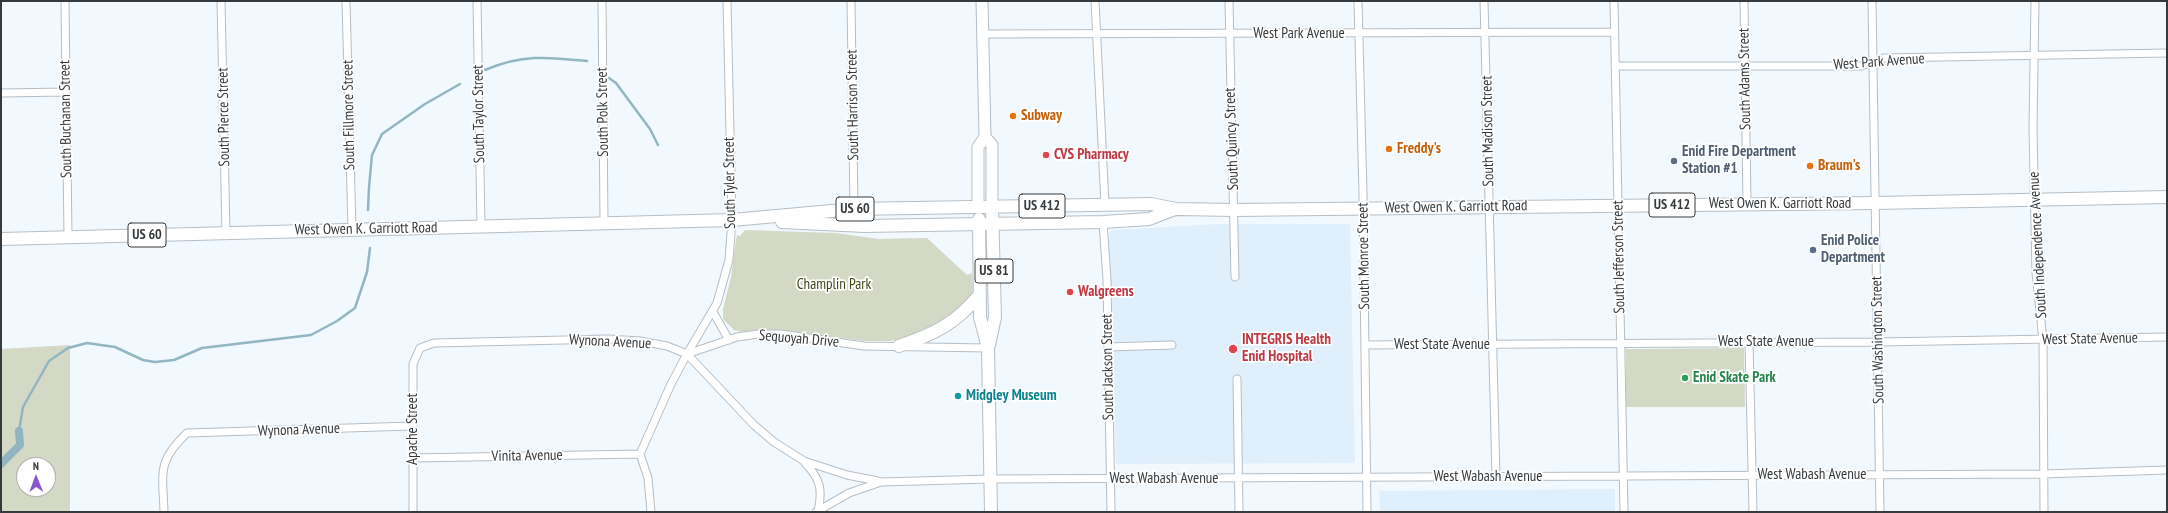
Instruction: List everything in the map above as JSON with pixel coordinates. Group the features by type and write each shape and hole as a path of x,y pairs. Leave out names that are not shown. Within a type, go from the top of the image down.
{"highway":[{"name":"West Owen K. Garriott Road","path":"1,239 732,220 854,210 992,207 1151,204 1176,209 1234,210 1490,206 1876,203 2167,197"},
{"path":"992,207 992,226"},
{"name":"US 81","path":"978,208 980,317 988,348"},
{"name":"West Owen K. Garriott Road","path":"732,220 864,226 992,226 1149,219 1176,209"},
{"name":"US 81","path":"991,512 988,348 995,316 992,226"},
{"path":"899,346 933,334 952,322 969,308 980,294"}],"main road":[{"path":"978,208 978,147 985,137 982,1"},
{"path":"985,137 992,145 992,207"}],"street":[{"name":"South Buchanan Street","path":"65,1 68,237"},
{"name":"South Pierce Street","path":"221,1 226,233"},
{"name":"South Fillmore Street","path":"346,1 352,230"},
{"name":"South Taylor Street","path":"477,1 481,226"},
{"name":"South Polk Street","path":"602,1 604,223"},
{"name":"South Tyler Street","path":"686,354 713,312 724,285 730,260 732,220 727,1"},
{"name":"South Harrison Street","path":"851,1 854,210"},
{"path":"1095,1 1105,205"},
{"name":"South Quincy Street","path":"1229,1 1235,278"},
{"name":"South Monroe Street","path":"1358,1 1367,512"},
{"name":"South Madison Street","path":"1484,1 1496,477"},
{"name":"South Jefferson Street","path":"1614,1 1624,512"},
{"name":"South Adams Street","path":"1744,1 1747,204"},
{"name":"South Washington Street","path":"1872,1 1880,512"},
{"name":"South Independence Avenue","path":"2035,1 2033,128 2036,273 2042,340 2044,512"},
{"name":"West Park Avenue","path":"982,34 1615,32"},
{"name":"West Park Avenue","path":"1615,66 1861,66 1884,58 2167,53"},
{"path":"1,93 66,92"},
{"name":"South Jackson Street","path":"1103,222 1108,347 1111,512"},
{"path":"713,312 729,340"},
{"name":"Sequoyah Drive","path":"686,354 729,340 758,334 780,334 864,346 988,348"},
{"name":"West State Avenue","path":"1365,346 1878,342 2167,337"},
{"name":"Wynona Avenue","path":"420,348 434,343 608,339 640,341 667,346 686,354 754,425 774,442 804,461 847,475 881,482"},
{"path":"1749,342 1753,512"},
{"path":"1108,347 1172,345"},
{"name":"Apache Street","path":"413,512 413,364 420,348"},
{"path":"652,512 648,478 640,454 686,354"},
{"path":"1237,379 1238,479 1240,512"},
{"name":"Wynona Avenue","path":"164,512 163,464 173,446 187,433 412,426"},
{"name":"Vinita Avenue","path":"413,458 640,454"},
{"name":"Wynona Avenue","path":"804,461 819,480 821,490 817,511"},
{"name":"West Wabash Avenue","path":"817,511 849,493 881,482 990,479 2043,474 2167,470"}],"shaded area":[{"name":"INTEGRIS Health Enid Hospital","path":"1218,224 1350,224 1355,463 1116,464 1109,235 1112,230"},
{"path":"1615,489 1615,512 1380,512 1379,491"}],"green space":[{"name":"Champlin Park","path":"745,230 836,233 879,239 927,238 967,275 972,273 973,297 945,322 911,337 890,341 864,341 779,330 741,332 734,330 723,319 723,309 731,277 737,235 740,236"},
{"path":"70,345 70,512 1,512 1,349"},
{"name":"Enid Skate Park","path":"1744,348 1745,407 1626,407 1626,349"}],"waterway":[{"path":"485,70 511,61 523,59 560,58 587,61"},
{"path":"609,78 616,83 650,129 658,145"},
{"path":"368,210 372,155 382,134 425,104 460,84"},
{"path":"19,431 23,407 49,361 68,348 87,343 115,347 143,360 155,362 174,360 202,348 311,335 337,321 355,308 367,272 370,248"},
{"path":"1,464 20,445 19,431"}],"place":[{"name":"Subway","path":"1013,116"},
{"name":"Freddy's","path":"1389,149"},
{"name":"CVS Pharmacy","path":"1046,155"},
{"name":"Enid Fire Department Station #1","path":"1674,161"},
{"name":"Braum's","path":"1810,166"},
{"name":"Enid Police Department","path":"1813,250"},
{"name":"Walgreens","path":"1070,292"},
{"name":"INTEGRIS Health Enid Hospital","path":"1233,349"},
{"name":"Enid Skate Park","path":"1685,378"},
{"name":"Midgley Museum","path":"958,396"}]}
